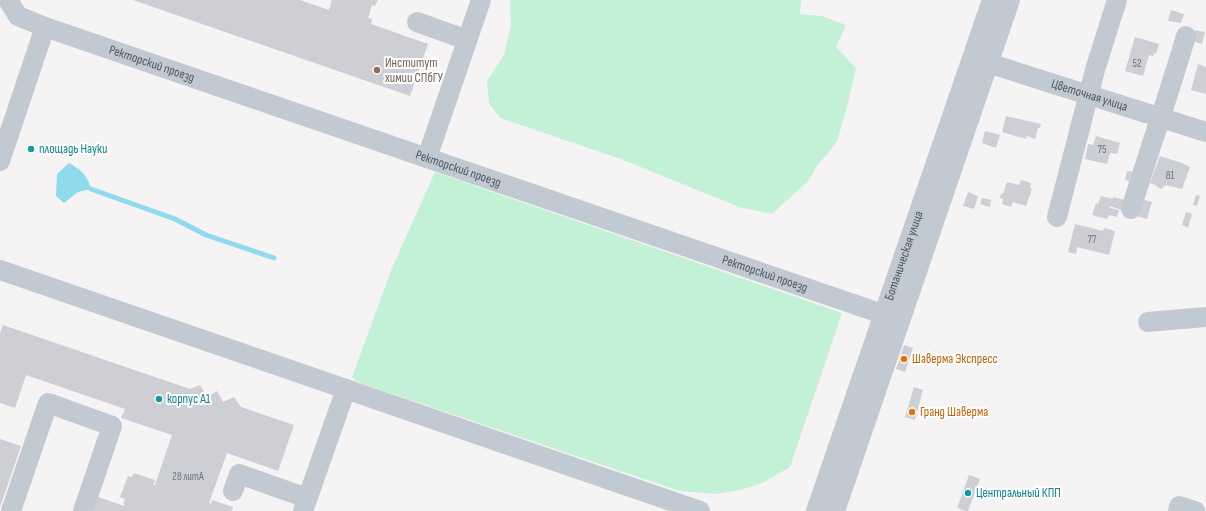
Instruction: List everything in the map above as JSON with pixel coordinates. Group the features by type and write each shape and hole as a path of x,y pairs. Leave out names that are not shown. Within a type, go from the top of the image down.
{"street":[{"path":"427,158 481,0"},
{"name":"Ботаническая улица","path":"980,61 992,0"},
{"name":"Ботаническая улица","path":"816,511 892,317 980,61 1010,0"},
{"path":"1057,217 1088,94 1117,0"},
{"name":"Ректорский проезд","path":"13,8 45,27 892,317"},
{"path":"417,22 467,40"},
{"path":"0,161 45,27"},
{"path":"1130,208 1186,36"},
{"name":"Цветочная улица","path":"980,61 1206,132"},
{"path":"0,270 700,511"},
{"name":"Ботаническая улица","path":"835,511 892,317"},
{"path":"1148,322 1206,317"},
{"path":"233,491 239,474 305,505 346,389"},
{"path":"11,511 48,403 112,426 83,511"},
{"path":"1178,511 1179,506 1195,511"}],"green space":[{"path":"510,0 802,0 800,14 822,16 846,25 836,47 856,68 837,141 819,163 808,181 772,214 739,207 621,159 500,118 489,103 487,81 504,55 511,25"},
{"path":"435,172 842,313 790,467 762,483 740,490 715,494 680,491 355,380 352,377 392,268"}],"water":[{"path":"69,163 83,173 88,180 91,189 78,192 64,203 56,196 57,174"}],"building":[{"name":"Институт химии СПбГУ","path":"133,0 300,0 329,10 332,0 378,0 375,6 372,5 368,18 372,19 371,24 428,44 410,96"},
{"path":"1171,10 1184,14 1181,23 1168,21"},
{"path":"1195,30 1205,32 1202,44 1192,41"},
{"path":"1135,37 1159,44 1156,54 1154,53 1153,56 1149,55 1143,76 1125,71"},
{"path":"1198,64 1206,67 1206,94 1191,90"},
{"path":"1006,116 1041,124 1040,128 1038,128 1035,139 1027,136 1026,139 1002,132"},
{"path":"985,131 1000,135 996,148 982,143"},
{"path":"1096,136 1120,143 1117,154 1110,153 1107,164 1085,159 1088,144 1093,145"},
{"path":"1160,156 1190,167 1182,189 1166,185 1161,189 1150,183"},
{"path":"1127,171 1134,172 1131,182 1125,180"},
{"path":"1021,180 1031,183 1030,188 1032,189 1026,206 1013,202 1011,207 1002,204 1003,199 1000,198 1007,182 1019,185"},
{"path":"968,192 978,196 974,209 963,206"},
{"path":"1196,195 1200,196 1197,206 1193,205"},
{"path":"1101,196 1125,200 1122,210 1110,206 1110,208 1119,210 1117,217 1109,215 1107,219 1092,215 1096,203 1098,204"},
{"path":"982,198 991,200 990,207 980,204"},
{"path":"1137,198 1152,202 1147,219 1133,215"},
{"path":"1186,212 1192,214 1188,228 1182,225"},
{"path":"1075,224 1103,231 1104,228 1115,231 1109,255 1077,247 1076,254 1068,252"},
{"name":"корпус А1","path":"3,325 190,389 200,385 207,397 217,391 223,402 234,397 241,407 294,425 278,471 227,453 209,503 211,504 212,500 233,507 232,511 90,511 98,497 124,506 125,504 123,504 125,499 120,497 128,476 132,477 134,473 155,480 153,485 155,485 172,435 121,418 125,409 26,375 15,408 0,403 0,333"},
{"name":"Шаверма Экспресс","path":"904,345 913,348 905,372 896,369"},
{"path":"914,387 923,390 915,420 905,417"},
{"path":"0,439 21,446 0,507"},
{"name":"Центральный КПП","path":"969,475 980,479 968,511 966,511 957,508"}],"waterway":[{"path":"91,189 175,219 206,235 274,258"}],"place":[{"name":"Институт химии СПбГУ","path":"377,70"},
{"name":"площадь Науки","path":"31,149"},
{"name":"Шаверма Экспресс","path":"904,359"},
{"name":"корпус А1","path":"159,399"},
{"name":"Гранд Шаверма","path":"912,412"},
{"name":"Центральный КПП","path":"968,493"}]}
